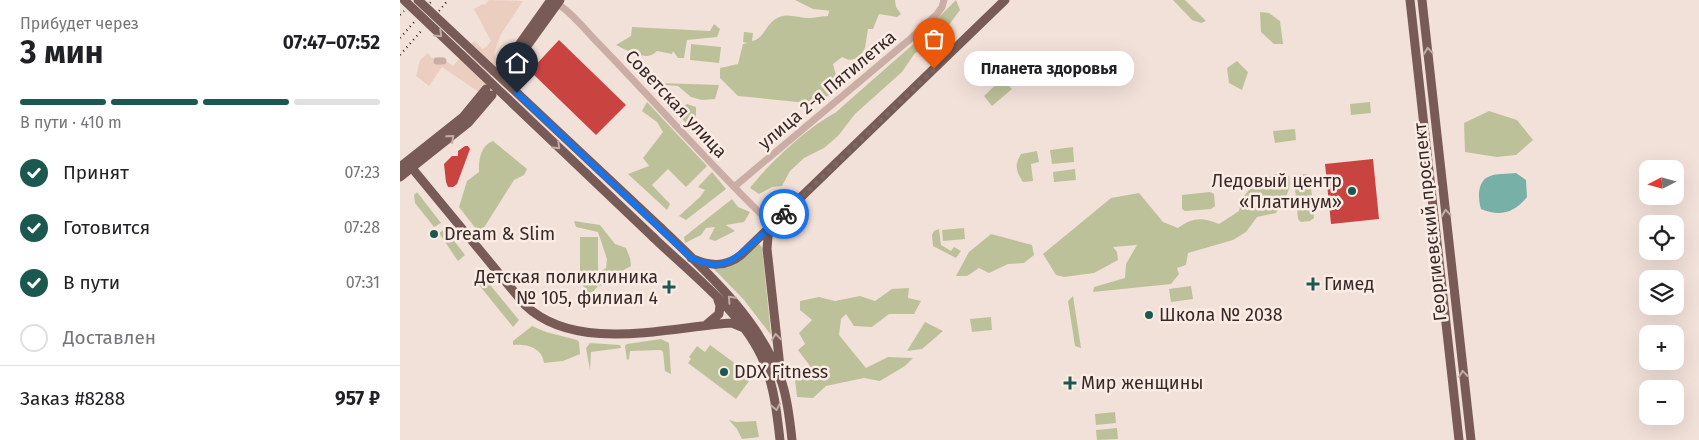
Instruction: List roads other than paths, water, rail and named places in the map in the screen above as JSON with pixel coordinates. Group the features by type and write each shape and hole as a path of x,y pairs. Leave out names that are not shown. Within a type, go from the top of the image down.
{"main road":[{"path":"404,0 718,298 744,328 759,352 766,368 776,404 780,440"},
{"path":"418,0 661,228 736,305 758,334 774,361 783,385"},
{"path":"691,258 709,264 729,263 741,255 1005,0"},
{"name":"Георгиевский проспект","path":"1410,0 1459,440"},
{"name":"Георгиевский проспект","path":"1422,0 1471,440"},
{"path":"503,72 554,2"},
{"path":"400,176 407,165 468,123 489,92"},
{"path":"407,165 534,314 548,321 567,329 612,334 732,323 744,328"},
{"path":"771,227 767,242 777,352 792,440"},
{"path":"701,326 710,323 719,314 720,305 718,298"}],"street":[{"name":"улица 2-я Пятилетка","path":"734,187 873,72 937,14 944,0"},
{"name":"Советская улица","path":"554,2 632,78 763,216 771,227"},
{"path":"1440,272 1446,269 1452,272"},
{"path":"1456,409 1462,412 1467,408"}],"water":[{"path":"1516,173 1526,180 1527,197 1517,207 1506,212 1494,213 1481,209 1479,191 1484,179 1494,175"}],"railway":[{"path":"430,3 433,0"},
{"path":"439,11 448,0"},
{"path":"400,15 404,11"},
{"path":"400,38 415,21"},
{"path":"400,55 423,29"}],"place":[{"name":"Планета здоровья","path":"934,69"},
{"name":"Ледовый центр «Платинум»","path":"1352,191"},
{"name":"Dream & Slim","path":"434,234"},
{"name":"Гимед","path":"1313,284"},
{"name":"Детская поликлиника № 105, филиал 4","path":"669,287"},
{"name":"Школа № 2038","path":"1149,315"},
{"name":"DDX Fitness","path":"724,372"},
{"name":"Мир женщины","path":"1070,383"}]}
